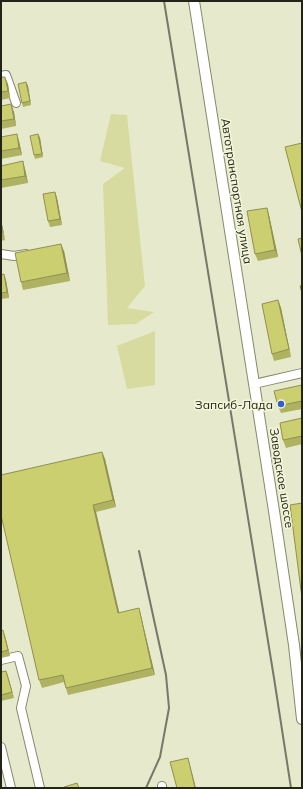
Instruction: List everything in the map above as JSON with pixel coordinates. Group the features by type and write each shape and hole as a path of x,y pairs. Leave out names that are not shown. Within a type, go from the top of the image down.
{"main road":[{"name":"Автотранспортная улица","path":"194,1 254,384"},
{"name":"Заводское шоссе","path":"254,384 294,645 302,719"}],"lane":[{"path":"1,76 6,75 16,103"},
{"path":"1,254 14,256 35,252"},
{"path":"254,384 302,373"},
{"path":"1,660 18,656 24,673 26,686 21,708 40,788"},
{"path":"1,747 11,788"}],"green space":[{"path":"111,114 127,115 145,286 127,308 154,312 136,324 108,325 103,184 125,168 100,161"},
{"path":"155,331 155,385 127,389 117,346"}],"building":[{"path":"1,77 5,77 8,91 1,92"},
{"path":"26,82 30,101 22,103 18,84"},
{"path":"11,104 14,119 1,121 1,106"},
{"path":"17,134 19,148 1,151 1,137"},
{"path":"38,134 42,154 34,155 30,136"},
{"path":"302,143 302,212 285,147"},
{"path":"23,161 25,176 1,180 1,166"},
{"path":"55,192 60,219 48,221 43,194"},
{"path":"267,208 275,250 255,254 247,211"},
{"path":"302,238 302,256 298,239"},
{"path":"61,244 67,273 21,282 15,253"},
{"path":"4,274 7,292 1,293 1,275"},
{"path":"278,300 289,349 272,354 262,304"},
{"path":"302,385 302,401 278,406 274,391"},
{"path":"302,418 302,436 283,440 280,423"},
{"path":"102,452 113,500 93,505 118,613 139,608 152,668 66,688 63,675 39,680 1,515 1,475"},
{"path":"302,503 302,598 290,505"},
{"path":"3,630 8,650 1,652 1,631"},
{"path":"6,671 12,692 1,695 1,672"},
{"path":"188,758 195,788 177,788 170,762"},
{"path":"77,783 79,788 64,788 64,787"}],"railway":[{"path":"164,1 291,788"},
{"path":"139,551 166,675 169,708 160,757 146,788"}],"place":[{"name":"Запсиб-Лада","path":"281,404"}]}
